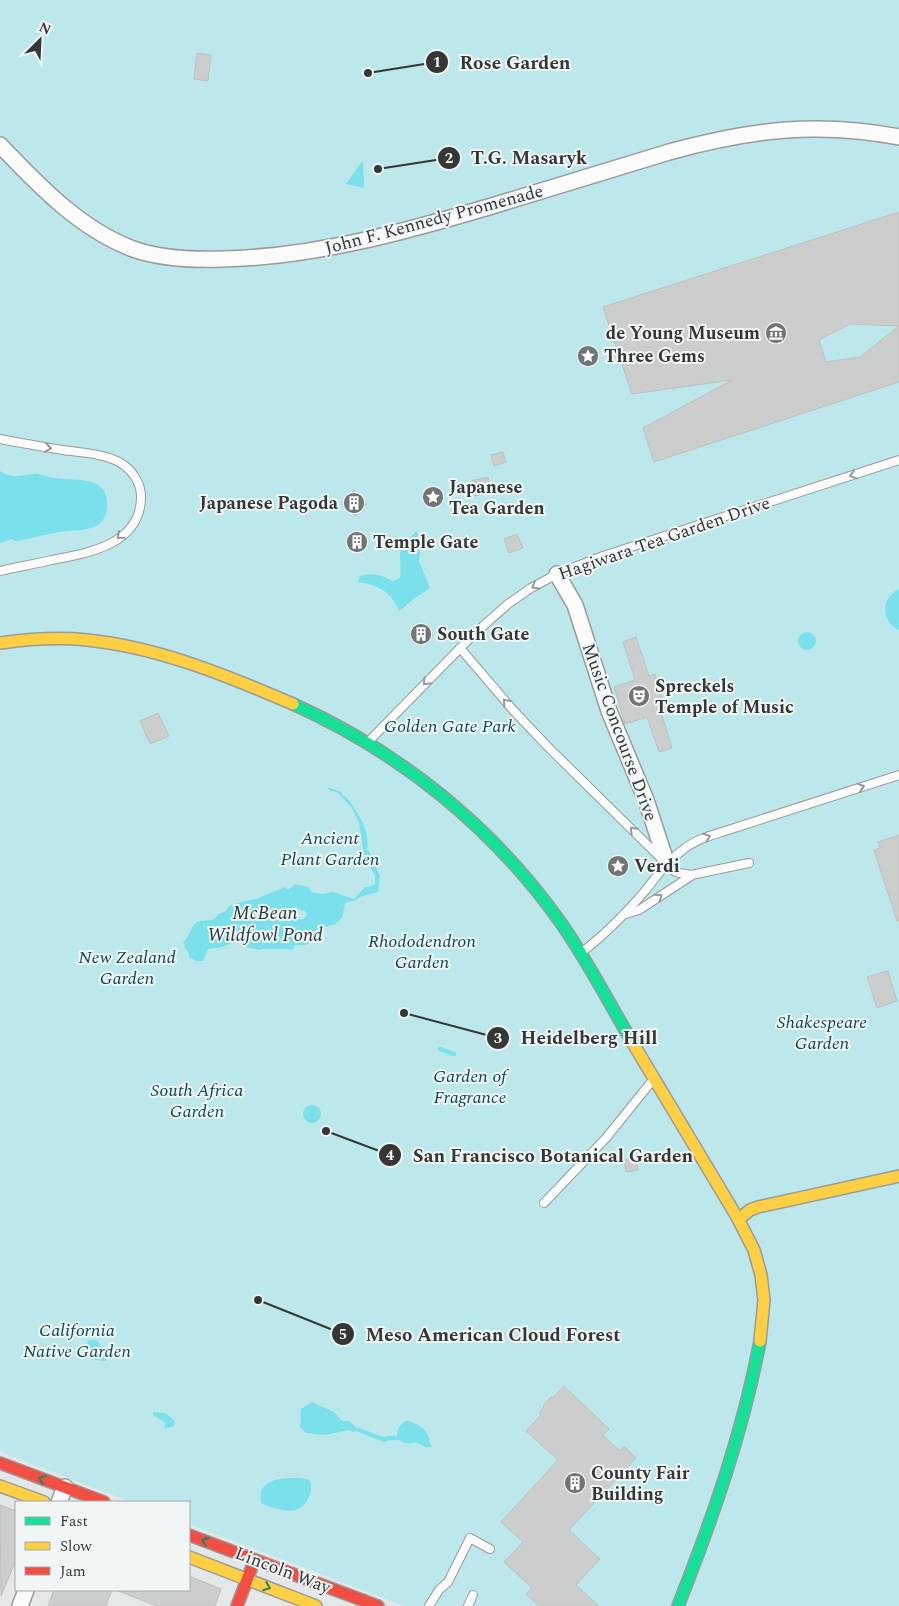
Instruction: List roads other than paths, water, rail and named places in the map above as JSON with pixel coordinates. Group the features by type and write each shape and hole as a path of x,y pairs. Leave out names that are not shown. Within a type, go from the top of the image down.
{"street":[{"name":"John F. Kennedy Promenade","path":"0,145 79,219 102,234 119,243 153,254 181,258 212,259 286,255 369,240 459,216 700,143 755,132 798,128 829,129 851,130 899,137"},
{"name":"Music Concourse Drive","path":"557,574 575,606 609,711 646,800 667,864"},
{"path":"0,643 31,639 69,638 108,642 140,649 194,666 262,691 328,721 368,743 427,784 491,841 537,892 558,919 581,954 739,1220 753,1247 762,1280 764,1304 762,1335 746,1402 706,1534 678,1606"},
{"path":"739,1220 750,1210 758,1207 899,1176"},
{"path":"0,1463 101,1501"},
{"path":"0,1486 41,1501"},
{"path":"59,1501 65,1487"},
{"name":"Lincoln Way","path":"190,1534 378,1606"},
{"name":"Lincoln Way","path":"190,1557 316,1606"},
{"path":"237,1606 255,1559"},
{"path":"20,1606 26,1591"}],"lane":[{"path":"0,438 42,447 99,455 120,462 139,484 141,500 140,509 132,526 105,547 81,555 0,571"},
{"name":"Hagiwara Tea Garden Drive","path":"368,743 460,648 508,604 531,588 557,574 588,560 899,460"},
{"path":"460,648 513,710 548,747 679,874 691,875 748,863"},
{"path":"581,954 624,915 667,864 685,847 702,839 899,775"},
{"path":"624,915 639,910 691,875"},
{"path":"544,1203 606,1138 654,1079"},
{"path":"430,1606 439,1590 448,1582 470,1538 490,1549"},
{"path":"468,1606 473,1595"}],"water":[{"path":"363,160 364,188 346,184"},
{"path":"0,471 12,476 36,474 52,478 95,483 105,493 106,515 98,525 90,528 64,531 19,541 12,539 0,543"},
{"path":"417,531 420,553 419,561 430,588 414,598 399,611 392,598 383,590 358,582 360,576 369,574 393,581 400,578 402,545"},
{"path":"899,589 899,630 888,621 885,610 889,598"},
{"path":"807,632 813,635 816,641 813,647 807,650 801,647 798,641 801,635"},
{"name":"McBean Wildfowl Pond","path":"327,787 341,792 362,821 367,836 367,849 380,875 378,892 345,903 342,918 335,924 319,929 311,942 305,945 295,945 293,950 260,950 246,947 243,941 236,939 228,945 208,949 203,961 196,961 189,957 183,942 195,924 198,921 212,920 232,905 256,899 285,887 288,890 295,884 308,887 312,892 323,894 333,892 354,899 365,887 375,884 375,875 364,854 359,823 352,808 338,793 331,792","holes":["296,907 302,911 304,910 307,914 301,920 295,915 293,917 292,914 289,914 289,910"]},
{"path":"312,1105 318,1108 321,1114 318,1120 312,1123 306,1120 303,1114 306,1108"},
{"path":"87,1341 98,1341 101,1348 107,1353 106,1361 95,1360 89,1354"},
{"path":"312,1402 334,1412 342,1421 349,1421 359,1430 325,1435 306,1433 300,1427 301,1409"},
{"path":"153,1412 165,1413 174,1420 175,1424 173,1427 164,1428 166,1423 153,1415"},
{"path":"405,1421 423,1428 428,1434 429,1443 432,1446 427,1447 416,1443 404,1443 396,1438 399,1427"},
{"path":"301,1478 309,1480 311,1485 308,1499 304,1505 294,1510 288,1510 262,1504 261,1492 268,1483 278,1479"}],"waterway":[{"path":"440,1049 454,1054"},
{"path":"359,1430 385,1440 396,1438"}],"place":[{"name":"Rose Garden","path":"368,73"},
{"name":"T.G. Masaryk","path":"378,169"},
{"name":"de Young Museum","path":"776,333"},
{"name":"Three Gems","path":"588,356"},
{"name":"Japanese Tea Garden","path":"433,497"},
{"name":"Japanese Pagoda","path":"354,503"},
{"name":"Temple Gate","path":"357,542"},
{"name":"South Gate","path":"421,634"},
{"name":"Spreckels Temple of Music","path":"639,696"},
{"name":"Verdi","path":"618,866"},
{"name":"Heidelberg Hill","path":"404,1013"},
{"name":"San Francisco Botanical Garden","path":"326,1131"},
{"name":"Meso American Cloud Forest","path":"258,1300"},
{"name":"County Fair Building","path":"575,1483"}],"park label":[{"name":"Golden Gate Park","path":"450,726"},
{"name":"Ancient Plant Garden","path":"330,848"},
{"name":"Rhododendron Garden","path":"422,951"},
{"name":"New Zealand Garden","path":"127,968"},
{"name":"Shakespeare Garden","path":"822,1032"},
{"name":"Garden of Fragrance","path":"470,1086"},
{"name":"South Africa Garden","path":"197,1100"},
{"name":"California Native Garden","path":"77,1340"}]}
